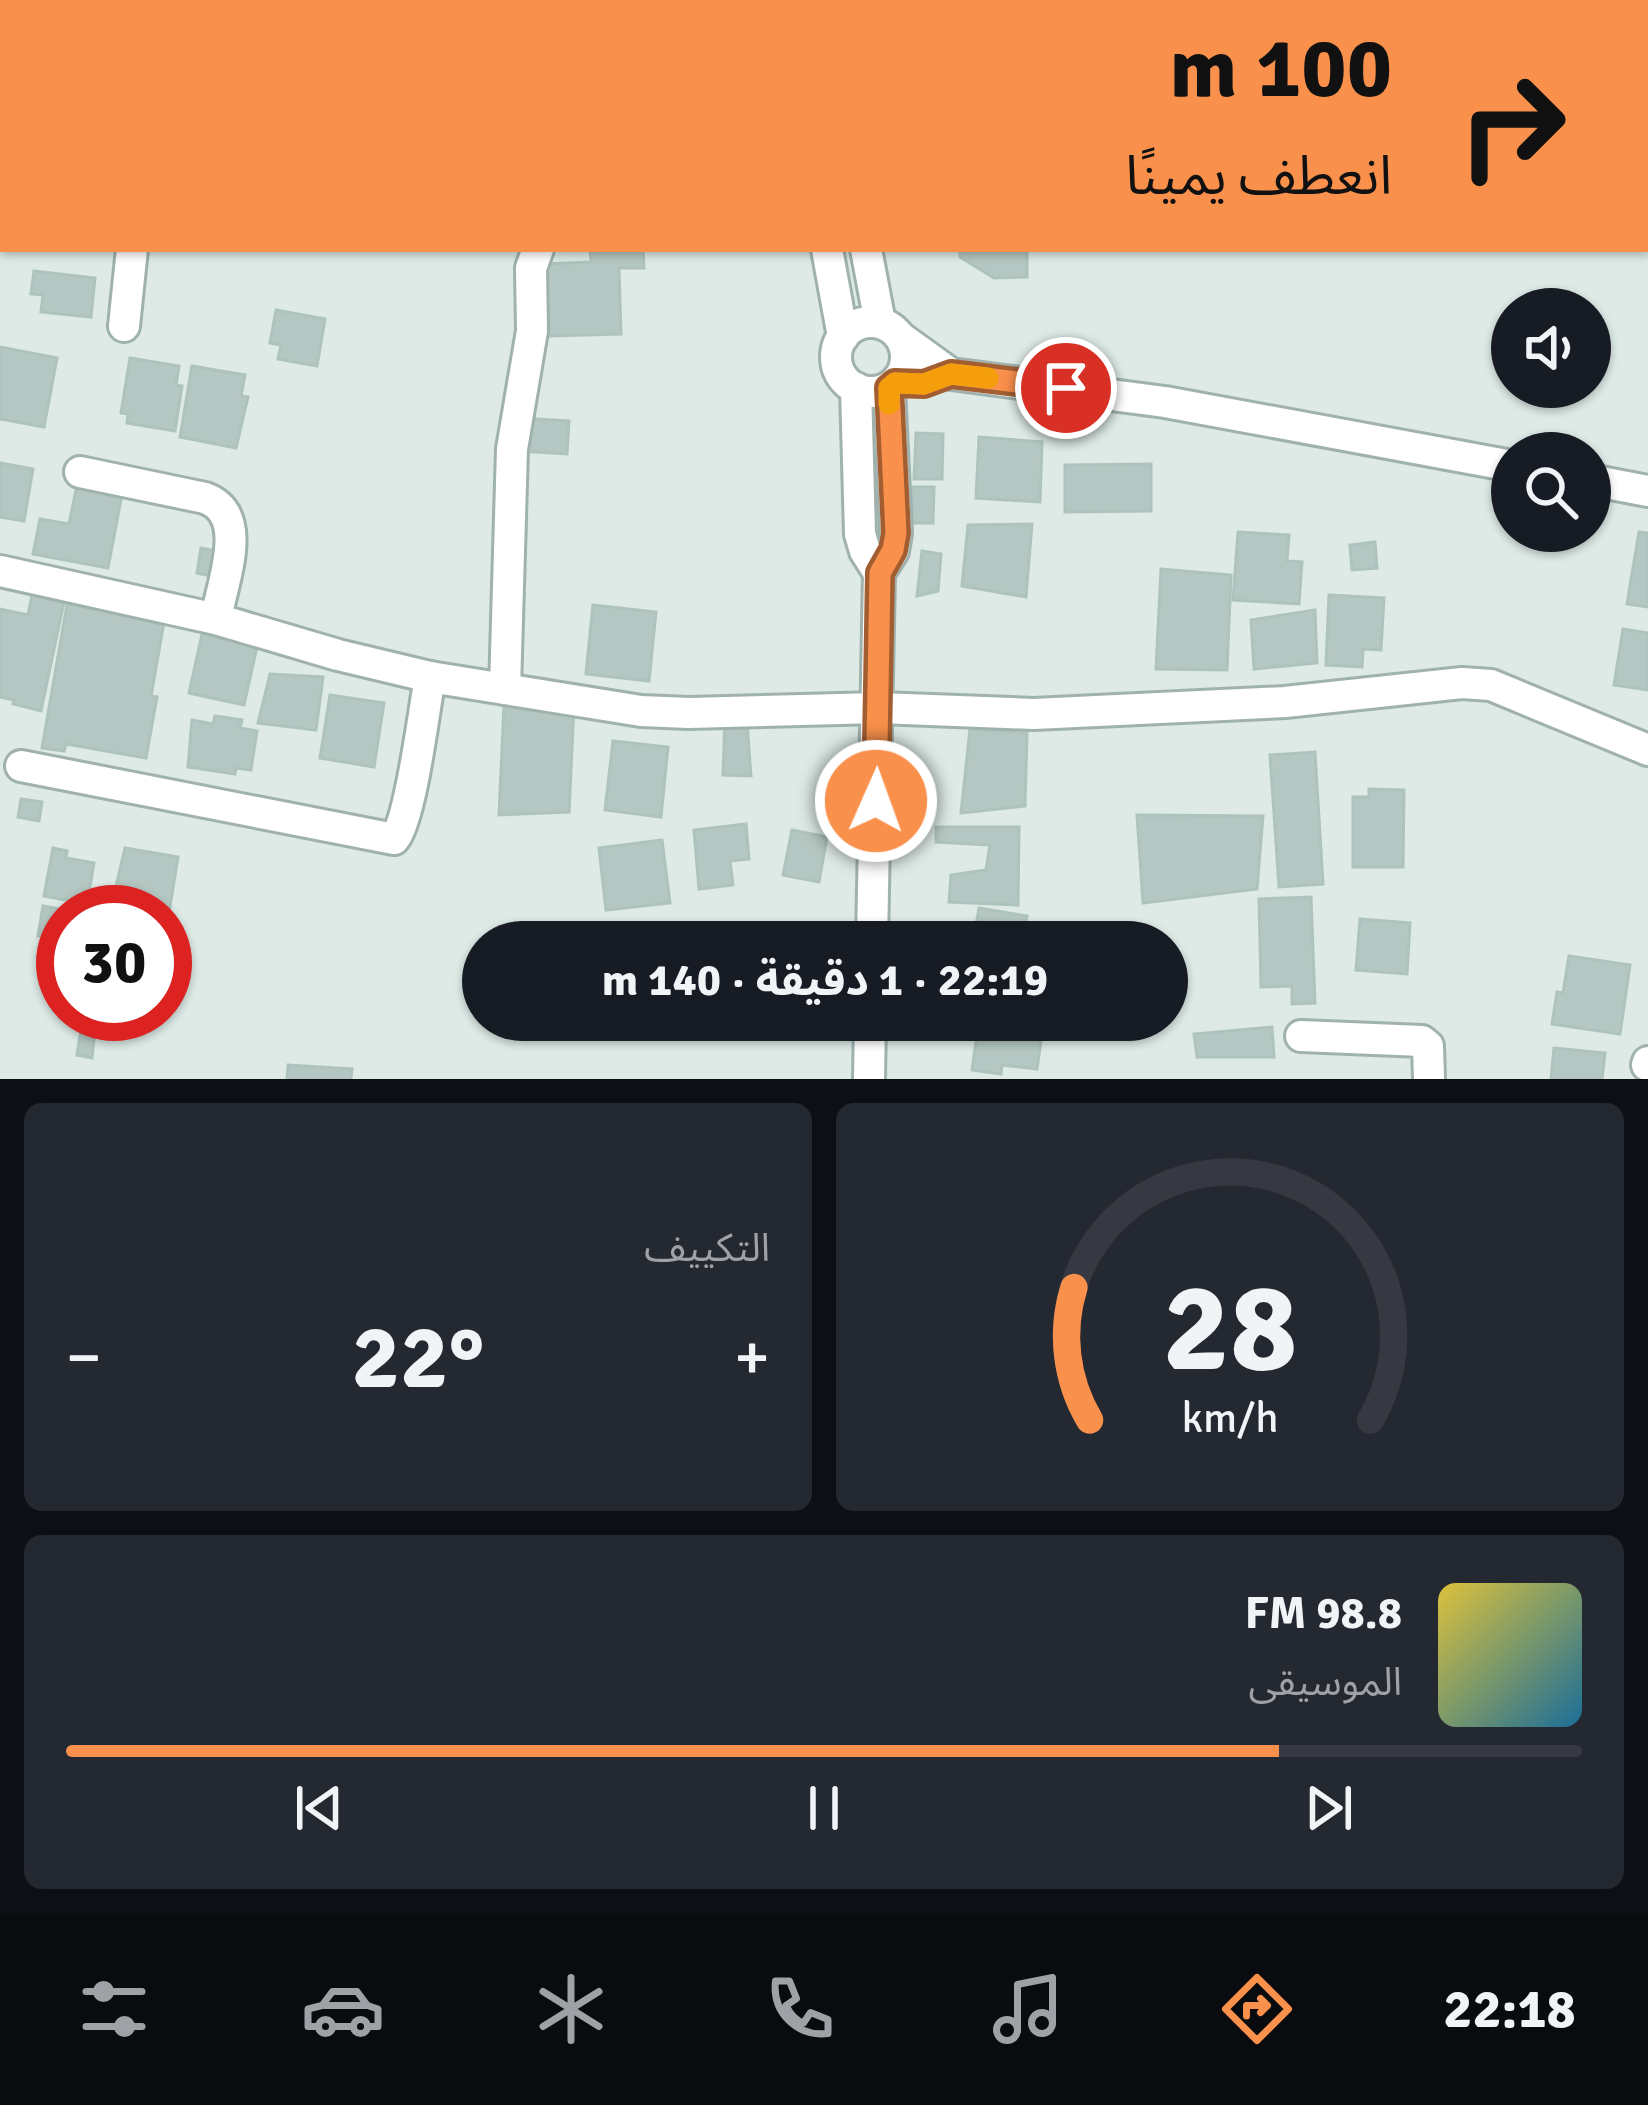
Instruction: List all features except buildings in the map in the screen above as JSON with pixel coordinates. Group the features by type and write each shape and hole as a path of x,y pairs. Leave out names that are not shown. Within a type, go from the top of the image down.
{"street":[{"path":"124,326 132,252"},
{"path":"505,689 512,449 532,332 531,268 537,252"},
{"path":"828,252 843,337"},
{"path":"867,252 905,367 892,385 896,533 880,573 873,921"},
{"path":"951,374 890,330 853,327 837,351 838,366 856,388 867,392 924,384 951,374 1166,402 1491,462"},
{"path":"856,388 860,534 880,573"},
{"path":"80,472 205,498 223,508 231,538 215,619"},
{"path":"1611,484 1648,491"},
{"path":"0,572 215,619 430,676 641,711 879,708 1034,714 1285,702 1462,683 1491,685 1648,750"},
{"path":"21,766 394,839 406,806 430,676"},
{"path":"1300,1036 1421,1041 1428,1046 1429,1079"},
{"path":"868,1079 869,1041"}],"slow traffic":[{"path":"889,404 889,388 895,383 924,384 951,374 988,378"}],"route":[{"path":"876,801 880,573 896,533 889,388 895,383 924,384 951,374 1066,388"}]}
